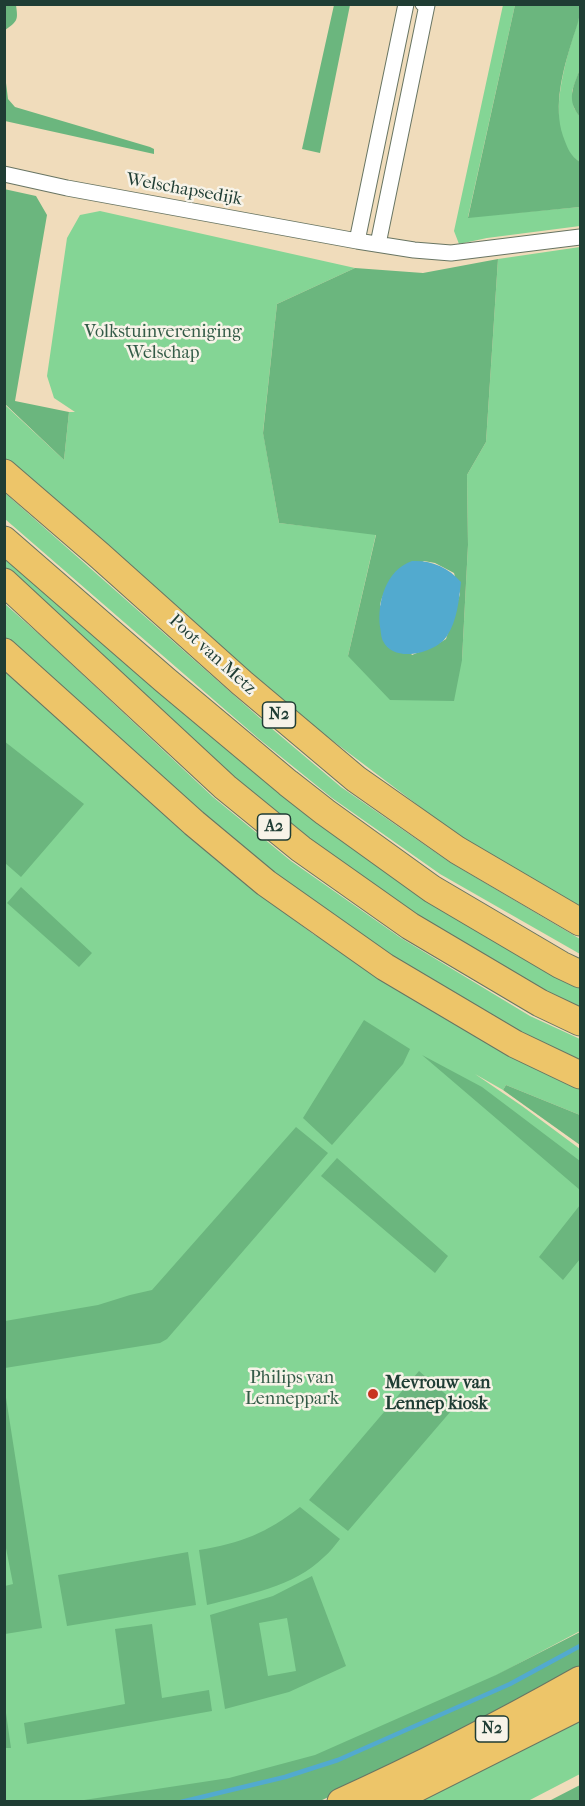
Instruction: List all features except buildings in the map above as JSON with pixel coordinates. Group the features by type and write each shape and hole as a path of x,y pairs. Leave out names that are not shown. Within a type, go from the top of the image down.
{"highway":[{"name":"Poot van Metz","path":"4,473 242,683 356,779 457,850 580,922"},
{"name":"A2","path":"4,540 165,680 325,812 432,889 580,974"},
{"name":"A2","path":"4,582 225,787 301,849 410,926 540,1003 580,1022"},
{"path":"4,652 194,823 266,883 385,967 515,1044 580,1075"},
{"name":"N2","path":"400,1789 484,1733 580,1680"},
{"name":"N2","path":"400,1789 580,1706"},
{"path":"341,1802 400,1789"}],"street":[{"path":"357,241 406,4"},
{"path":"378,244 427,5 423,4"},
{"name":"Welschapsedijk","path":"4,174 78,190 357,241 451,253 580,237"}],"green space":[{"path":"5,4 16,5 17,14 15,22 5,30"},
{"path":"334,5 350,5 320,153 302,149"},
{"path":"503,5 515,5 468,217 580,207 580,226 487,238 459,244 454,231"},
{"path":"515,5 580,5 579,18 563,76 559,113 566,144 571,154 580,162 580,207 468,218"},
{"path":"580,14 580,69 572,91 574,108 580,117 580,162 567,150 561,133 559,114 564,70"},
{"path":"4,67 8,99 15,107 150,147 154,149 154,154 5,121"},
{"path":"580,69 580,117 573,105 572,93"},
{"path":"4,189 36,196 47,215 15,401 69,412 64,460 5,404"},
{"name":"Volkstuinvereniging Welschap","path":"100,211 355,268 277,304 263,432 279,523 376,534 348,656 462,660 468,545 467,475 486,442 498,259 580,247 580,913 451,837 419,806 329,738 291,714 5,459 4,404 64,460 69,412 75,412 54,398 47,376 67,238 80,215"},
{"path":"498,259 486,442 467,475 468,545 462,660 454,701 390,700 348,656 376,535 279,523 263,433 277,304 355,268 423,273","holes":["424,561 435,563 454,573 460,594 446,639 412,655 380,605 386,589 396,578"]},
{"path":"5,493 341,787 448,861 580,939 580,954 440,874 332,798 259,739 5,519"},
{"path":"4,552 245,760 580,985 580,1011 415,917 306,841 231,779 5,569"},
{"path":"5,604 213,797 291,861 401,938 530,1016 580,1039 580,1065 388,959 276,880 5,639"},
{"name":"Philips van Lenneppark","path":"5,662 188,829 226,868 313,934 580,1083 580,1115 506,1085 503,1090 475,1074 580,1149 580,1631 403,1725 218,1792 170,1802 5,1801"},
{"path":"4,741 84,804 21,877 5,863"},
{"path":"21,887 92,953 79,967 7,903"},
{"path":"364,1020 410,1049 403,1064 332,1145 303,1118"},
{"path":"422,1055 482,1087 580,1161 580,1190"},
{"path":"506,1085 580,1115 580,1145 503,1090"},
{"path":"296,1127 328,1153 167,1339 160,1343 5,1368 5,1321 98,1305 152,1290"},
{"path":"337,1158 448,1256 435,1273 321,1176"},
{"path":"580,1205 580,1259 563,1280 539,1257"},
{"path":"419,1371 457,1404 348,1531 309,1500"},
{"path":"4,1385 42,1628 5,1634 5,1586 13,1584 4,1538"},
{"path":"300,1507 340,1539 328,1553 299,1576 284,1583 207,1605 199,1550 253,1536 276,1524"},
{"path":"188,1552 196,1605 67,1626 58,1575"},
{"path":"312,1576 346,1666 289,1692 225,1709 210,1615 273,1596","holes":["287,1618 296,1671 268,1676 259,1623"]},
{"path":"152,1624 162,1698 209,1690 212,1711 27,1744 24,1723 125,1704 115,1629"},
{"path":"580,1632 580,1670 430,1750 320,1801 71,1802 229,1778 315,1755 496,1675"},
{"path":"5,1706 11,1748 5,1748"},
{"path":"580,1713 580,1774 528,1801 403,1802"},
{"path":"580,1785 580,1801 549,1801"}],"water":[{"path":"412,561 439,566 451,572 461,582 455,617 447,636 442,642 425,651 405,654 388,648 383,641 379,617 382,598 390,579 403,565"}],"waterway":[{"path":"181,1802 285,1777 338,1760 510,1684 580,1646"}],"place":[{"name":"Mevrouw van Lennep kiosk","path":"373,1394"}]}
